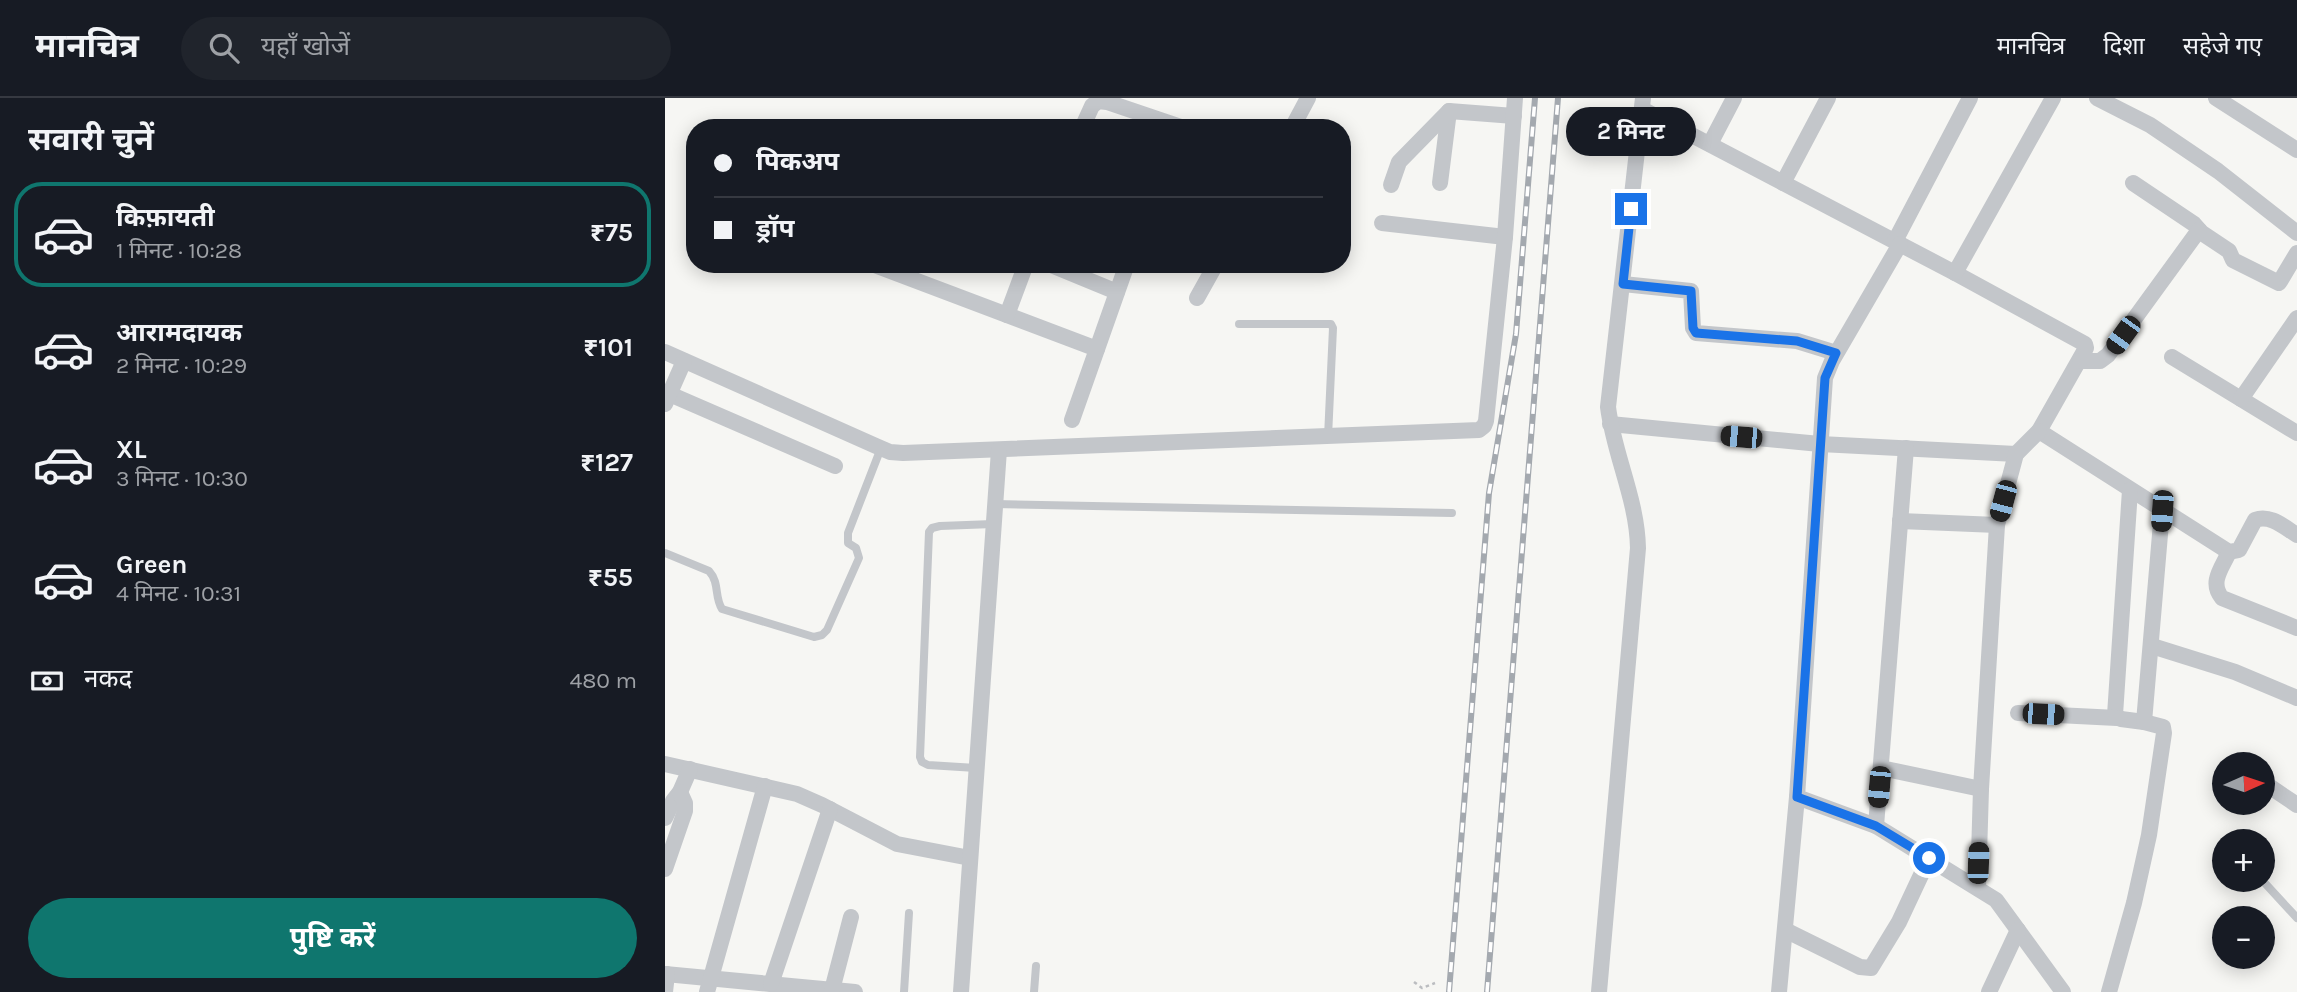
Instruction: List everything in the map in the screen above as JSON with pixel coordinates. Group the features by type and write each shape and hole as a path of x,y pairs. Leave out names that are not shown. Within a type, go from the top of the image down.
{"street":[{"path":"1297,119 1308,98"},
{"path":"665,352 881,448 903,453 1479,430 1484,426 1505,237 1515,98"},
{"path":"1710,144 1734,98"},
{"path":"1783,183 1828,98"},
{"path":"1779,992 1797,797 1825,378 1970,98"},
{"path":"1955,273 2053,98"},
{"path":"2097,98 2150,125 2218,171 2297,233"},
{"path":"2216,98 2297,150"},
{"path":"1086,119 1092,106 1098,101 1126,103 1161,119"},
{"path":"1599,992 1638,548 1635,511 1610,424 1609,397 1643,104 1710,144 2085,344 2080,361 2039,431 2016,454 1997,525 1977,888"},
{"path":"1391,185 1399,162 1449,111 1514,116"},
{"path":"1440,183 1449,111"},
{"path":"2133,183 2194,224 2229,251 2233,260 2279,283 2297,253"},
{"path":"1382,223 1505,237"},
{"path":"2080,361 2100,361 2108,355 2199,230"},
{"path":"896,273 1097,349"},
{"path":"1007,315 1023,273"},
{"path":"1071,273 1117,292"},
{"path":"1072,420 1124,273"},
{"path":"1197,299 1211,273"},
{"path":"1623,284 1691,291 1693,328 1696,333 1797,341 1836,353"},
{"path":"2241,399 2297,318"},
{"path":"2172,357 2297,433"},
{"path":"684,360 667,397 835,466"},
{"path":"1610,424 1820,444 2016,454"},
{"path":"2039,431 2229,552 2239,550 2255,520 2262,517 2297,535"},
{"path":"1876,826 1906,448"},
{"path":"961,992 999,450"},
{"path":"2117,718 2115,715 2130,491"},
{"path":"2144,722 2162,511"},
{"path":"1901,522 1997,525"},
{"path":"2229,552 2215,580 2217,592 2222,598 2297,628"},
{"path":"2152,646 2235,672 2297,698"},
{"path":"2018,713 2117,718 2163,727 2149,835 2134,903 2109,992"},
{"path":"665,764 797,794 830,808 897,844 969,858"},
{"path":"1881,768 1981,789"},
{"path":"665,818 690,769"},
{"path":"709,985 765,786"},
{"path":"2275,790 2297,805"},
{"path":"665,869 685,811 680,792"},
{"path":"1797,797 1876,826 1996,900 2063,992"},
{"path":"760,986 830,808"},
{"path":"1785,930 1860,967 1871,968 1899,922 1929,858"},
{"path":"832,990 851,917"},
{"path":"1989,992 2018,930"},
{"path":"665,992 666,974 709,985 855,992"}],"lane":[{"path":"1239,324 1331,324 1333,328 1328,437"},
{"path":"665,553 709,571 717,586 722,609 814,637 822,635 827,630 859,558 856,548 849,542 848,533 881,448"},
{"path":"995,504 1452,513"},
{"path":"976,768 928,765 922,762 921,757 929,532 940,526 993,524"},
{"path":"2273,892 2297,918"},
{"path":"904,992 909,913"},
{"path":"1034,992 1036,966"}],"path":[{"path":"1414,982 1422,988 1434,983"},
{"path":"1419,987 1419,992"}],"railway":[{"path":"1449,992 1489,493 1516,334 1535,98"},
{"path":"1487,992 1558,98"}],"route":[{"path":"1631,209 1623,284 1691,291 1693,328 1696,333 1797,341 1836,353 1825,378 1797,797 1876,826 1929,858"}]}
